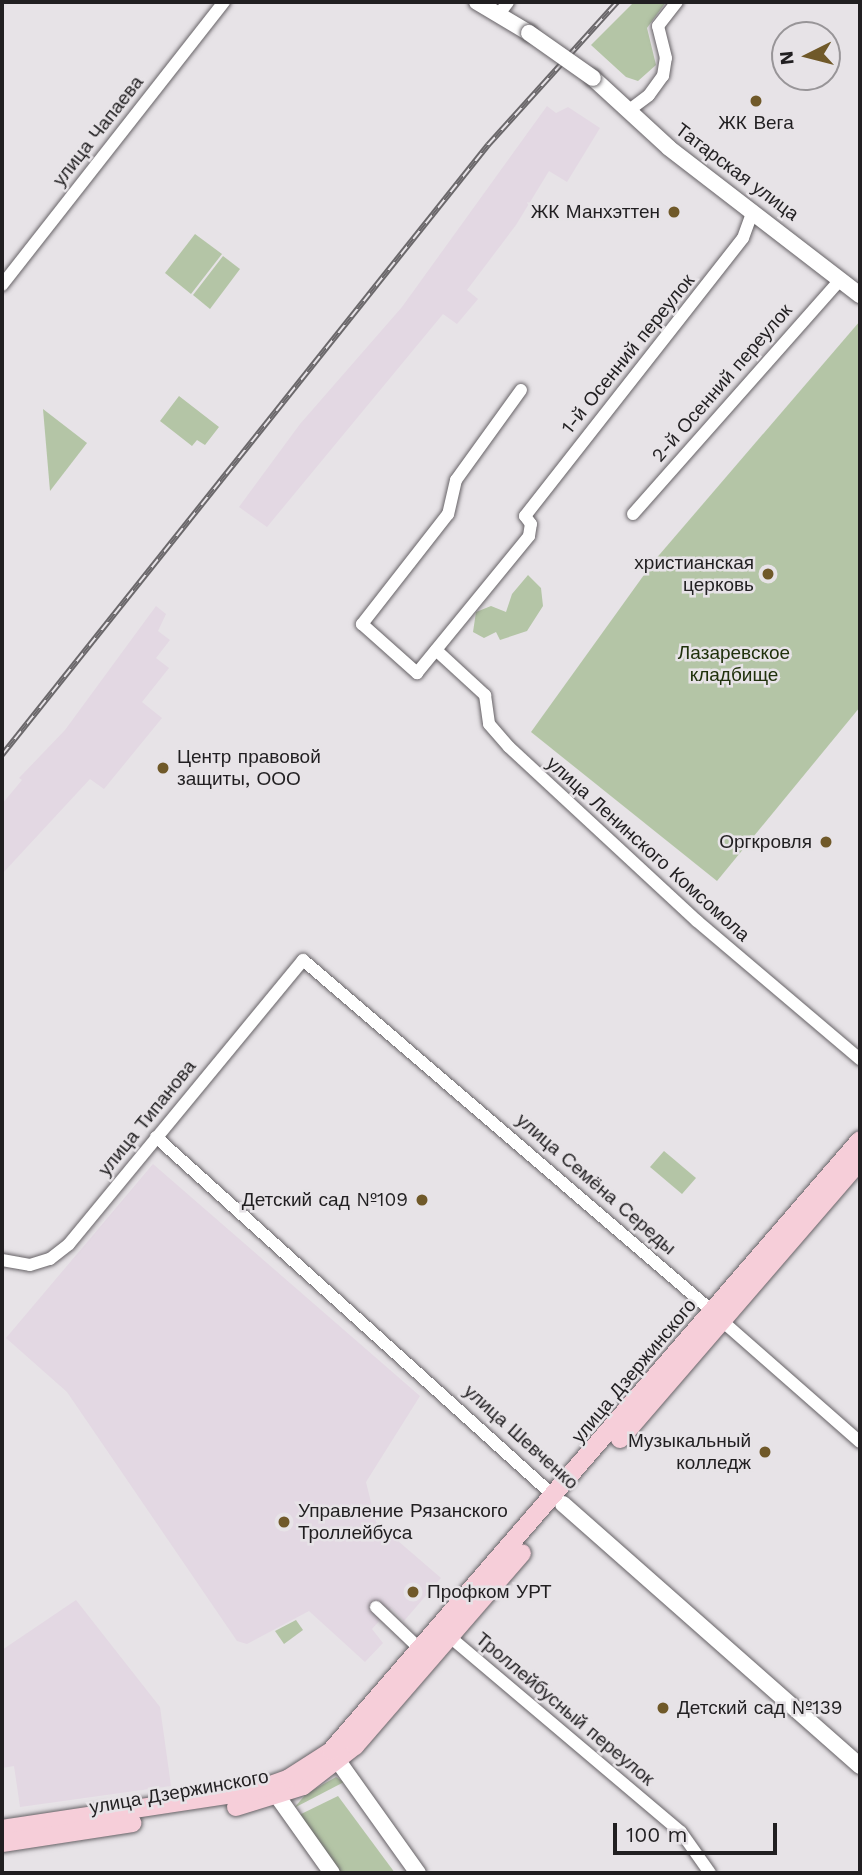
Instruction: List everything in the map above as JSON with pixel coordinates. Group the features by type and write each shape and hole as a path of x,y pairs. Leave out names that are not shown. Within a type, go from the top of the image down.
{"main road":[{"name":"улица Дзержинского","path":"2,1843 46,1829 274,1791 320,1776 334,1756 559,1501 860,1140"},
{"name":"улица Дзержинского","path":"716,1315 860,1161"},
{"name":"улица Дзержинского","path":"2,1829 46,1829"}],"street":[{"name":"улица Чапаева","path":"2,285 224,2"},
{"name":"Татарская улица","path":"477,2 503,8 529,33 593,78 669,148 860,295"},
{"path":"628,111 649,95 663,76 666,58 658,26 677,2"},
{"name":"1-й Осенний переулок","path":"436,650 529,536 531,524 525,516 743,238 753,211"},
{"name":"2-й Осенний переулок","path":"633,514 841,279"},
{"path":"436,650 417,673 362,624 448,514 456,480 521,390"},
{"name":"улица Ленинского Комсомола","path":"436,650 485,695 489,724 509,747 697,921 860,1059"},
{"name":"улица Типанова","path":"2,1260 30,1265 50,1259 69,1244 303,960"},
{"name":"улица Семёна Середы","path":"303,960 860,1442"},
{"name":"улица Шевченко","path":"156,1137 559,1501 860,1766"},
{"path":"376,1608 426,1654"},
{"name":"Троллейбусный переулок","path":"445,1632 681,1832 710,1873"},
{"path":"334,1756 418,1873"},
{"path":"274,1791 332,1873"}],"shaded area":[{"path":"547,106 556,113 568,107 600,128 567,182 549,171 516,225 467,290 478,299 457,324 443,314 267,527 239,507 300,424 402,307"},
{"path":"156,606 166,614 158,631 170,640 156,658 169,668 142,702 162,718 104,789 90,779 2,874 2,804 22,780 19,778 65,730"},
{"path":"153,1164 420,1396 366,1482 376,1522 441,1578 404,1621 391,1608 372,1629 383,1643 365,1662 309,1611 247,1644 237,1641 67,1392 6,1338"},
{"path":"76,1600 160,1707 171,1786 20,1807 14,1766 2,1768 2,1650"}],"green space":[{"path":"634,2 666,2 647,28 656,65 638,81 626,77 591,45"},
{"path":"195,234 222,254 191,294 165,273"},
{"path":"223,256 240,269 210,309 193,295"},
{"name":"Лазаревское кладбище","path":"860,321 860,707 717,881 531,732 654,561"},
{"path":"179,396 219,427 205,445 197,440 192,446 160,421"},
{"path":"43,409 87,443 50,491"},
{"path":"528,575 541,588 543,606 527,631 500,640 496,632 484,638 473,632 476,612 491,606 506,612 512,594"},
{"path":"664,1151 696,1178 682,1194 650,1167"},
{"path":"296,1620 303,1630 284,1644 275,1631"},
{"path":"336,1777 344,1782 294,1808 306,1794"},
{"path":"338,1796 395,1873 337,1871 297,1816"}],"railway":[{"path":"2,755 488,145 617,2"}],"place":[{"name":"ЖК Вега","path":"756,101"},
{"name":"ЖК Манхэттен","path":"674,212"},
{"name":"христианская церковь","path":"768,574"},
{"name":"Центр правовой защиты, ООО","path":"163,768"},
{"name":"Оргкровля","path":"826,842"},
{"name":"Детский сад №109","path":"422,1200"},
{"name":"Музыкальный колледж","path":"765,1452"},
{"name":"Управление Рязанского Троллейбуса","path":"284,1522"},
{"name":"Профком УРТ","path":"413,1592"},
{"name":"Детский сад №139","path":"663,1708"}]}
